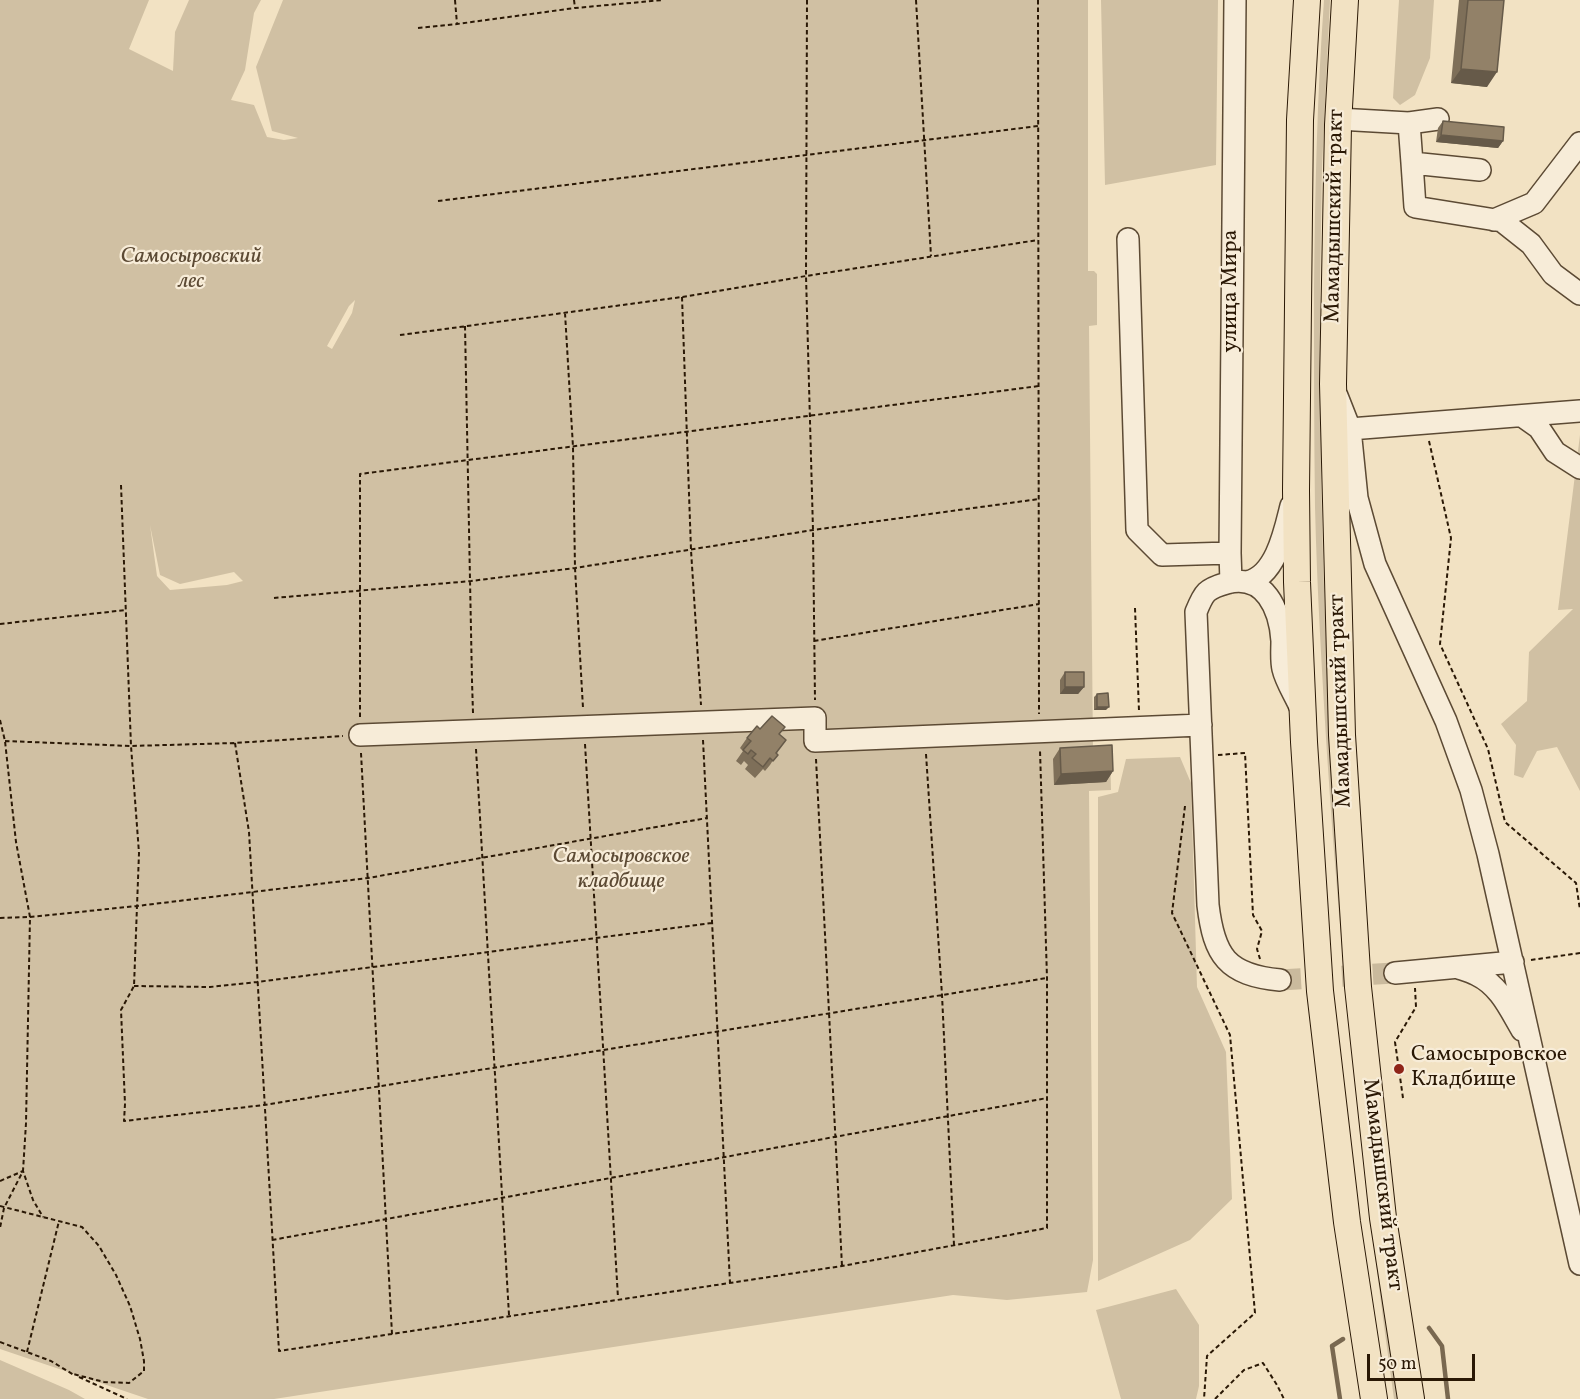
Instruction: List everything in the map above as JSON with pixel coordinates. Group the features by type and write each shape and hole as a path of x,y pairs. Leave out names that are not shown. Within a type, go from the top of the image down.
{"main road":[{"name":"Мамадышский тракт","path":"1307,0 1300,120 1296,490 1297,582 1303,715 1320,991 1347,1222 1374,1399"},
{"name":"Мамадышский тракт","path":"1345,0 1338,119 1333,384 1342,735 1358,987 1383,1218 1412,1399"}],"street":[{"name":"улица Мира","path":"1235,0 1230,553 1239,582"},
{"path":"1338,119 1409,123 1438,119"},
{"path":"1409,123 1415,207 1502,222 1531,244 1553,274 1580,294"},
{"path":"1494,220 1534,203 1580,143"},
{"path":"1413,163 1480,170"},
{"path":"1128,240 1137,530 1162,555 1230,553"},
{"path":"1333,384 1350,429 1357,498 1376,564 1446,721 1471,790 1488,854 1580,1264"},
{"path":"1350,429 1580,411"},
{"path":"1522,416 1539,428 1555,452 1580,468"},
{"path":"1280,980 1242,972 1226,961 1217,946 1211,928 1208,905 1196,612 1202,596 1211,588 1253,581 1261,576 1272,563 1283,537 1296,490"},
{"path":"1239,582 1257,586 1264,591 1274,607 1282,639 1283,669 1303,715"},
{"path":"360,735 815,718 815,741 1202,725"},
{"path":"1395,974 1513,963"},
{"path":"1459,968 1479,975 1493,986 1532,1047"}],"path":[{"path":"454,0 457,24"},
{"path":"574,0 575,8"},
{"path":"418,28 575,8 663,0"},
{"path":"807,0 806,276 813,530 815,718"},
{"path":"916,0 931,256"},
{"path":"235,742 249,832 279,1351 842,1266 1047,1228 1047,978 1039,732 1038,0"},
{"path":"438,201 1038,126"},
{"path":"400,335 682,297 1038,240"},
{"path":"682,297 691,550 702,722 730,1283"},
{"path":"565,313 573,447 574,568 618,1300"},
{"path":"465,326 474,731 509,1316"},
{"path":"392,1334 360,735 360,474 1039,386"},
{"path":"1425,423 1451,538 1440,644 1488,749 1505,822 1576,883 1580,910"},
{"path":"121,485 131,746 139,853 134,986 121,1010 124,1121 264,1105 1047,978"},
{"path":"274,598 471,581 574,568 813,530 1039,499"},
{"path":"814,641 1039,604"},
{"path":"0,624 126,610"},
{"path":"0,720 5,741 16,842 30,917 23,1171 33,1200 43,1217"},
{"path":"5,741 131,746 360,735"},
{"path":"925,737 942,995 954,1245"},
{"path":"815,741 842,1266"},
{"path":"1186,796 1172,912 1230,1035 1255,1313 1207,1356 1204,1399"},
{"path":"0,918 137,906 368,878 707,818"},
{"path":"134,986 210,987 257,982 712,923"},
{"path":"1513,963 1580,953"},
{"path":"1403,1098 1395,1042 1416,1007"},
{"path":"272,1240 1047,1098"},
{"path":"0,1181 23,1171"},
{"path":"0,1228 4,1208 23,1171"},
{"path":"0,1206 82,1227 99,1246 130,1306 140,1339 144,1371 129,1383 104,1382 73,1374"},
{"path":"27,1352 59,1221"},
{"path":"0,1342 51,1361 73,1374 128,1399"},
{"path":"1215,1399 1244,1370 1263,1363 1284,1399"}],"green space":[{"name":"Самосыровское кладбище","path":"0,0 149,0 129,49 173,71 175,32 189,0 261,0 254,13 245,70 231,100 254,105 267,137 284,140 298,138 272,131 256,67 283,0 1088,0 1088,271 1094,271 1097,274 1097,325 1089,326 1093,752 1110,751 1111,790 1089,791 1093,1260 1087,1292 1007,1300 953,1295 274,1399 148,1399 0,1349","holes":["355,300 352,313 332,349 327,346 349,306","150,525 160,575 180,584 234,572 243,581 227,585 170,590 157,576"]},
{"path":"1101,0 1218,0 1216,165 1105,185"},
{"path":"1324,0 1330,0 1322,167 1320,290 1321,477 1326,643 1341,853 1400,1399 1394,1399 1355,1077 1339,916 1322,662 1315,507 1314,289 1317,144"},
{"path":"1399,0 1434,0 1430,58 1415,95 1400,105 1393,98"},
{"path":"1580,435 1580,791 1557,747 1537,751 1523,778 1514,775 1516,745 1501,724 1527,701 1529,652 1573,609 1558,610"},
{"path":"1180,757 1191,783 1197,987 1226,1052 1232,1199 1190,1240 1098,1281 1098,797 1118,792 1126,759"},
{"path":"1176,1289 1199,1325 1199,1386 1196,1399 1121,1399 1096,1310"},
{"path":"0,1360 69,1390 85,1399 0,1399"}],"building":[{"path":"1468,0 1504,0 1497,72 1461,69"},
{"path":"1443,121 1504,127 1503,141 1441,135"},
{"path":"1065,672 1084,672 1084,687 1065,687"},
{"path":"1108,693 1109,707 1097,707 1097,694"},
{"path":"772,716 785,727 779,734 786,740 773,761 770,758 763,767 752,758 756,754 751,750 748,754 743,750 751,741 747,738 757,726 760,729"},
{"path":"1112,745 1113,771 1061,774 1060,748"}],"waterway":[{"path":"1429,1328 1442,1346 1448,1399"},
{"path":"1340,1399 1332,1346 1343,1339"}],"tunnel":[{"path":"1280,980 1395,973"}],"place":[{"name":"Самосыровское Кладбище","path":"1399,1069"}],"park label":[{"name":"Самосыровский лес","path":"191,270"}]}
